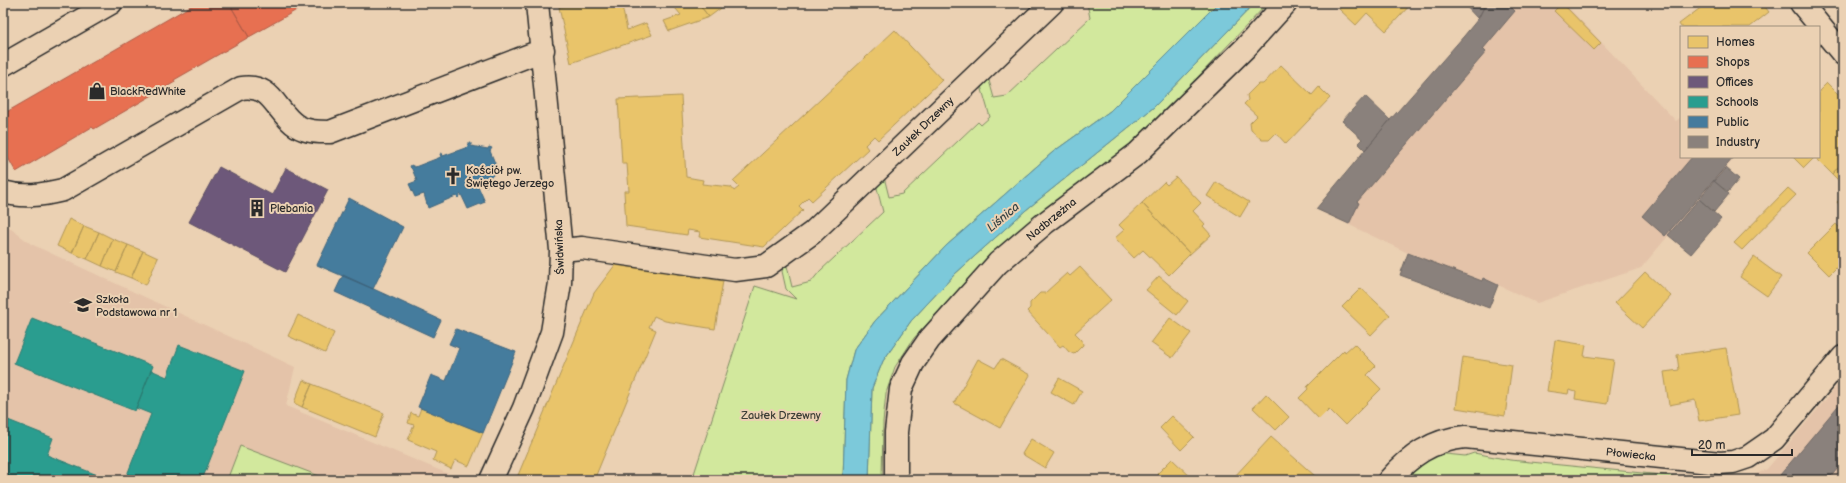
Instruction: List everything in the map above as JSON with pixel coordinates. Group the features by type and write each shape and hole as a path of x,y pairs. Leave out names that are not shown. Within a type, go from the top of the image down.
{"street":[{"path":"3,65 111,3"},
{"name":"Świdwińska","path":"491,480 524,408 552,332 560,283 561,250 543,50 537,3"},
{"name":"Zaułek Drzewny","path":"561,250 582,248 735,270 766,266 812,232 1052,3"},
{"name":"Nadbrzeżna","path":"896,480 896,432 901,389 913,363 929,340 998,263 1045,223 1138,153 1246,47 1286,3"},
{"path":"1801,3 1820,26"},
{"path":"1820,26 1843,54"},
{"path":"3,192 15,195 38,196 63,190 241,88 250,87 261,90 271,97 283,113 297,126 312,132 330,132 543,50"},
{"name":"Płowiecka","path":"1389,480 1410,459 1424,449 1443,441 1465,437 1720,463 1733,462 1748,457 1774,439 1843,357"}],"shaded area":[{"path":"1486,3 1564,3 1676,121 1680,118 1680,158 1734,158 1641,268 1537,303 1483,278 1482,281 1408,253 1316,209 1390,120 1478,19"},
{"name":"Szkoła Podstawowa nr 1","path":"3,223 31,244 295,367 286,406 463,480 3,480"},
{"path":"1843,379 1843,480 1740,480 1747,479 1767,469"}],"green space":[{"name":"Zaułek Drzewny","path":"1087,3 1218,3 1110,111 1053,152 946,246 875,321 854,350 846,380 843,480 692,480 755,286 796,299 786,289 782,271 784,266 787,266 792,287 811,282 820,271 883,212 876,184 884,177 889,197 902,194 978,122 981,125 990,117 981,86 988,77 994,98 1007,96 1090,18"},
{"path":"1255,3 1268,3 1162,115 1132,143 1023,228 976,271 914,338 895,367 886,393 883,422 882,480 869,480 872,388 883,361 911,321 955,274 1026,210 1154,107"},
{"path":"240,446 330,480 227,480"},
{"path":"1436,453 1465,456 1474,453 1510,460 1713,480 1402,480 1414,466"}],"water":[{"name":"Liśnica","path":"1218,3 1255,3 1154,107 1026,210 955,274 911,321 883,361 872,388 869,480 843,480 846,380 854,350 875,321 946,246 1053,152 1110,111"}],"building: Homes":[{"path":"559,3 575,3 559,7"},
{"path":"575,3 619,3 620,7 622,6 627,30 646,23 652,35 571,63 559,7"},
{"path":"619,3 632,3 620,7"},
{"path":"671,3 698,3 709,17 669,31 664,21 681,15"},
{"path":"698,3 728,3 709,17"},
{"path":"1345,3 1412,3 1386,31 1367,13 1356,25 1339,9"},
{"path":"1562,3 1601,43 1594,50 1554,11"},
{"path":"1707,3 1762,3 1769,12 1751,26 1680,26 1679,24"},
{"path":"1837,3 1843,3 1843,10"},
{"path":"895,30 942,80 878,140 874,136 865,145 868,149 812,201 808,197 799,206 803,210 764,247 699,237 700,232 688,230 687,235 626,226 624,191 629,191 627,164 622,164 618,99 681,96 686,177 703,180 702,184 731,187 734,191 739,187 733,181"},
{"path":"1281,65 1312,95 1319,87 1330,98 1286,144 1276,133 1269,140 1262,140 1251,130 1250,123 1257,116 1244,104 1248,100 1247,95 1258,84 1263,84"},
{"path":"1827,83 1843,99 1843,162 1832,174 1816,158 1820,158 1820,90"},
{"path":"1794,158 1814,158 1804,168"},
{"path":"1843,162 1843,185 1832,174"},
{"path":"1176,177 1201,203 1193,211 1205,224 1203,226 1211,235 1190,254 1142,203 1164,182 1167,185"},
{"path":"1216,182 1249,202 1240,217 1207,196"},
{"path":"1788,188 1796,195 1742,250 1734,243"},
{"path":"1843,197 1843,209 1837,202"},
{"path":"1142,203 1190,254 1169,275 1143,250 1134,258 1115,238 1124,230 1119,225"},
{"path":"69,219 84,226 72,253 57,246"},
{"path":"1836,224 1843,231 1843,261 1829,275 1807,253"},
{"path":"84,226 99,232 87,259 72,253"},
{"path":"99,232 113,239 102,266 87,259"},
{"path":"113,239 128,245 116,272 102,266"},
{"path":"128,245 143,251 131,278 116,272"},
{"path":"143,251 158,258 146,285 131,278"},
{"path":"1754,257 1781,277 1767,296 1740,277"},
{"path":"615,265 723,281 715,329 665,321 654,316 649,327 656,330 594,480 516,480 594,293"},
{"path":"1080,267 1111,300 1075,333 1082,340 1083,345 1074,354 1069,352 1063,345 1060,347 1027,311 1030,308 1030,303 1040,293 1045,293 1067,273 1070,276"},
{"path":"1645,272 1671,296 1642,328 1615,303"},
{"path":"1159,276 1188,301 1177,315 1146,290"},
{"path":"1361,288 1390,315 1371,335 1342,307"},
{"path":"298,315 334,333 325,353 288,336"},
{"path":"1170,318 1191,333 1172,358 1151,343"},
{"path":"1555,340 1586,345 1584,356 1614,360 1607,404 1575,399 1576,392 1569,390 1568,394 1547,391"},
{"path":"1354,344 1376,366 1367,375 1381,389 1345,425 1329,409 1319,419 1299,398 1308,389 1307,387 1344,350 1345,352"},
{"path":"1726,348 1738,415 1699,421 1695,400 1669,405 1664,372 1679,370 1677,355"},
{"path":"1463,357 1512,365 1505,416 1456,408"},
{"path":"978,359 995,368 1001,359 1030,375 1000,428 954,403"},
{"path":"1059,378 1082,391 1074,405 1051,392"},
{"path":"303,380 312,384 302,407 294,403"},
{"path":"312,384 384,413 375,437 302,407"},
{"path":"1266,394 1289,417 1276,430 1253,408"},
{"path":"421,408 483,433 469,466 455,460 451,469 433,460 436,452 408,440 414,425 408,423 411,413 418,416"},
{"path":"1172,416 1194,437 1181,450 1160,428"},
{"path":"1271,437 1315,476 1312,480 1237,480 1234,477"},
{"path":"1031,439 1054,453 1045,468 1022,454"},
{"path":"1172,459 1194,480 1163,480 1157,474"}],"building: Shops":[{"path":"196,3 229,3 249,37 174,80 175,82 94,129 92,127 16,172 3,149 3,114"},
{"path":"229,3 309,3 249,37"}],"building: Offices":[{"name":"Plebania","path":"219,167 272,195 286,168 328,190 285,272 189,222"}],"building: Schools":[{"path":"32,318 153,366 135,411 14,363"},
{"path":"179,345 245,371 202,480 125,480 151,414 136,408 151,370 167,377"},
{"path":"3,418 53,438 47,455 110,480 3,480"}],"building: Public":[{"name":"Kościół pw. Świętego Jerzego","path":"468,143 471,143 471,146 488,149 489,147 492,148 490,151 497,168 499,169 485,183 487,186 484,187 483,184 478,186 485,202 468,209 461,194 458,198 456,196 428,208 424,194 415,197 409,184 417,181 410,167 411,165 415,167 441,157 440,154 442,153 443,156 468,147"},
{"path":"349,198 403,227 373,289 317,265"},
{"path":"343,275 441,320 433,337 335,292"},
{"path":"456,329 516,352 483,433 418,407 431,375 446,381 459,348 449,344"}],"building: Industry":[{"path":"1463,3 1486,3 1478,19"},
{"path":"1486,3 1507,3 1515,11 1483,49 1486,52 1357,202 1359,203 1349,224 1316,209 1390,120 1464,36 1478,19"},
{"path":"1365,96 1390,120 1365,150 1358,143 1362,139 1342,121"},
{"path":"1691,158 1733,158 1665,236 1642,216"},
{"path":"1726,168 1739,179 1728,192 1714,181"},
{"path":"1714,181 1729,194 1714,212 1699,199"},
{"path":"1699,199 1721,219 1691,254 1668,235"},
{"path":"1408,253 1482,281 1483,278 1498,285 1489,308 1400,275"},
{"path":"1843,400 1843,462 1828,480 1785,480 1780,475"}],"place":[{"name":"BlackRedWhite","path":"97,91"},
{"name":"Kościół pw. Świętego Jerzego","path":"453,176"},
{"name":"Plebania","path":"257,208"},
{"name":"Szkoła Podstawowa nr 1","path":"83,305"}]}
